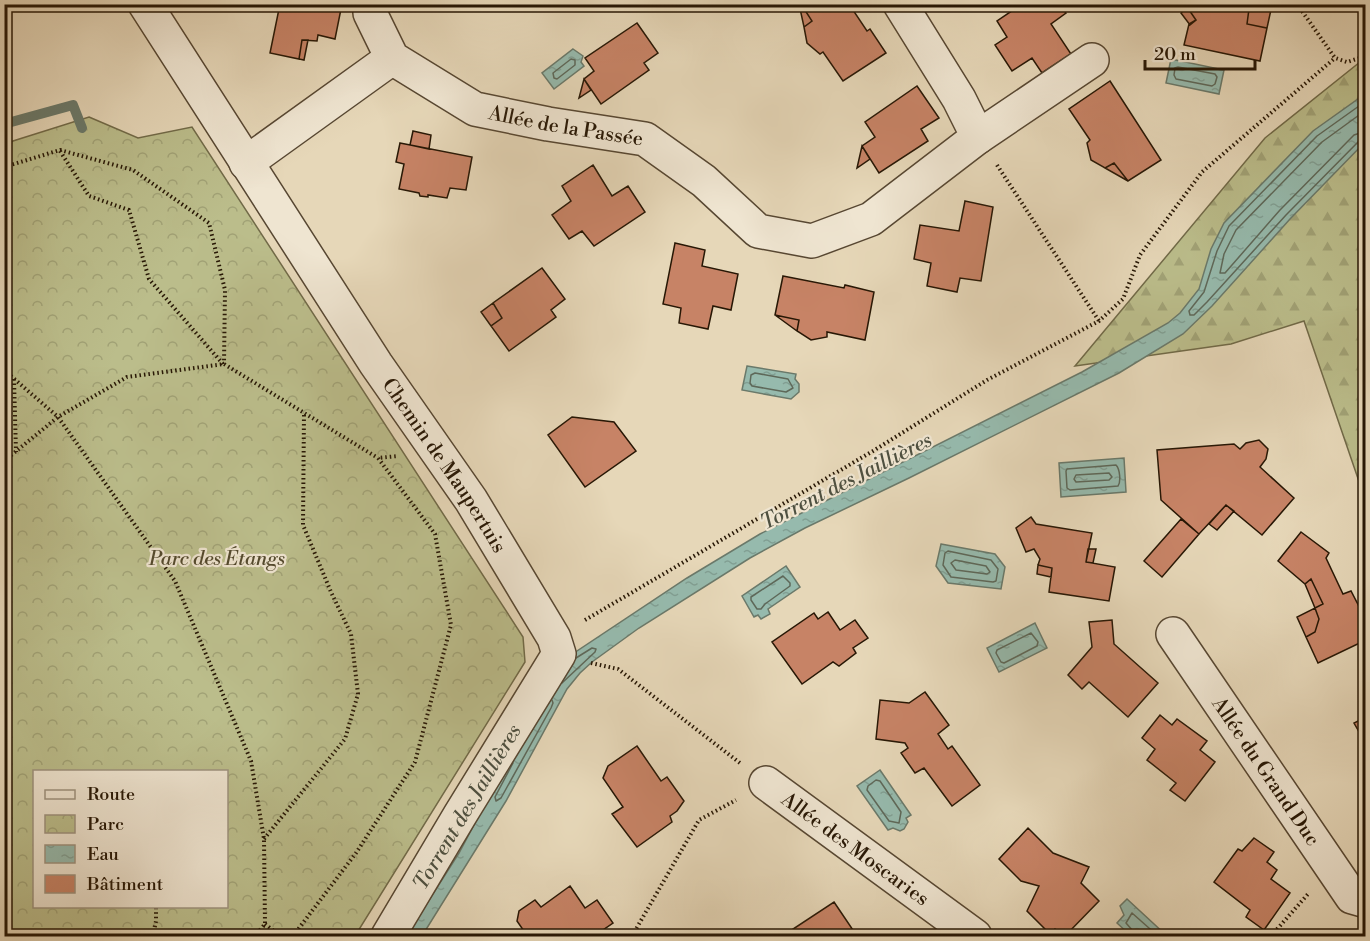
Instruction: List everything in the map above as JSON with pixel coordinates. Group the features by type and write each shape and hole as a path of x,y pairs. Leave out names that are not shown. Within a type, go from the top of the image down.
{"street":[{"name":"Chemin de Maupertuis","path":"145,4 376,364 471,500 554,638"},
{"path":"246,163 392,58 370,13 370,4"},
{"path":"900,4 959,99 978,137"},
{"name":"Allée de la Passée","path":"392,58 475,109 548,124 645,139 704,181 758,231 812,241 872,219 978,137 1092,60"},
{"name":"Allée du Grand Duc","path":"1173,634 1352,897 1365,901"},
{"path":"388,936 559,654 554,638"},
{"name":"Allée des Moscaries","path":"766,783 975,936"}],"path":[{"path":"1297,4 1335,58 1347,62 1365,56"},
{"path":"554,638 873,451 987,380 1099,321 1123,299 1140,255 1202,172 1335,58"},
{"path":"978,137 1099,321"},
{"path":"4,167 60,150 133,170 209,224 225,290 224,364"},
{"path":"60,150 89,196 129,210 149,279 224,364 378,458 435,534 451,625 415,762 356,853 293,936"},
{"path":"4,461 58,417 127,377 224,364"},
{"path":"4,370 58,417 175,581 251,761 264,839 264,924 255,936"},
{"path":"14,378 16,452"},
{"path":"264,839 345,740 358,694 351,634 303,525 304,412"},
{"path":"378,458 439,452"},
{"path":"618,669 766,783 699,820 632,936"},
{"path":"1271,936 1332,867"},
{"path":"153,936 156,908"},
{"path":"264,924 280,936"}],"green space":[{"path":"1365,58 1365,499 1304,321 1231,344 1075,366 1265,138"},
{"name":"Parc des Étangs","path":"89,117 138,138 192,127 523,637 525,662 355,936 5,936 5,146 13,141"}],"water":[{"path":"573,49 583,56 581,62 584,66 554,89 542,73"},
{"path":"1171,59 1224,70 1219,94 1166,83"},
{"path":"1365,94 1365,142 1183,334 1119,373 805,528 750,558 639,628 592,662 567,689 506,801 422,936 406,936 459,853 518,742 568,657 687,578 760,534 1082,372 1168,323 1180,313 1199,289 1211,249 1224,223 1313,131"},
{"path":"747,366 796,374 795,379 799,384 799,392 791,399 742,390"},
{"path":"1124,458 1126,492 1061,497 1059,463"},
{"path":"941,544 995,554 1005,567 1001,589 948,583 936,566"},
{"path":"786,566 800,587 768,609 770,614 761,619 758,615 754,617 742,596"},
{"path":"1035,623 1047,648 999,672 987,648"},
{"path":"880,770 911,815 906,818 908,822 900,831 893,828 888,830 857,786"},
{"path":"1127,899 1167,936 1131,936 1117,923 1124,915 1120,906"}],"building":[{"path":"280,4 342,4 335,39 318,35 317,41 302,40 299,59 270,53"},
{"path":"799,4 812,21 804,27"},
{"path":"801,4 849,4 867,31 870,29 886,53 843,81 823,52 820,54 807,43 804,27 812,21"},
{"path":"1022,4 1060,4 1066,13 1051,24 1071,54 1042,73 1032,58 1012,71 995,45 1007,37 997,21"},
{"path":"1185,4 1247,4 1249,9 1247,24 1267,28 1260,61 1184,45 1189,24 1196,20"},
{"path":"1272,5 1267,28 1247,24 1249,9"},
{"path":"1187,7 1196,20 1190,25 1181,13"},
{"path":"637,23 658,53 644,63 649,70 601,104 584,79 594,71 585,58"},
{"path":"302,40 308,40 304,60 299,59"},
{"path":"584,79 591,90 579,98"},
{"path":"1110,81 1161,160 1128,181 1114,163 1105,168 1091,160 1087,143 1090,140 1069,109"},
{"path":"917,86 939,118 921,129 928,141 879,173 862,146 875,137 865,122"},
{"path":"413,131 431,135 429,149 410,145"},
{"path":"400,143 472,157 466,190 450,188 447,198 420,196 419,193 399,189 404,164 396,162"},
{"path":"862,146 870,159 857,168"},
{"path":"1114,163 1128,181 1105,168"},
{"path":"593,165 612,196 628,186 645,212 594,246 582,231 569,239 552,215 571,201 562,186"},
{"path":"965,201 993,207 981,281 960,278 957,292 927,286 931,263 914,259 920,225 959,231"},
{"path":"675,243 705,250 702,266 738,274 731,310 713,306 708,329 679,323 681,308 663,304"},
{"path":"542,268 565,299 551,310 556,317 509,351 491,326 502,318 493,303"},
{"path":"783,276 844,288 845,285 874,292 865,340 827,332 827,337 811,340 797,331 799,320 775,315"},
{"path":"493,303 502,318 491,326 481,312"},
{"path":"775,315 799,320 797,331"},
{"path":"572,417 614,422 636,451 585,487 548,435"},
{"path":"1259,440 1268,449 1266,459 1260,467 1294,498 1262,535 1226,505 1199,534 1161,500 1157,450 1234,444 1240,449 1246,443"},
{"path":"1226,505 1234,511 1217,530 1209,524"},
{"path":"1031,517 1036,524 1092,533 1086,562 1115,567 1109,601 1049,592 1052,568 1038,565 1040,559 1034,549 1026,552 1016,528"},
{"path":"1181,519 1199,534 1162,577 1144,561"},
{"path":"1301,532 1329,553 1326,558 1343,594 1351,591 1366,620 1366,640 1318,663 1306,637 1315,632 1319,619 1315,608 1323,604 1311,579 1305,584 1278,561"},
{"path":"1088,549 1096,549 1093,563 1086,562"},
{"path":"1038,565 1052,568 1051,577 1037,574"},
{"path":"1311,579 1323,604 1315,608 1305,584"},
{"path":"1315,608 1319,619 1315,632 1306,637 1297,617"},
{"path":"828,612 840,630 855,620 868,638 853,648 856,653 839,666 833,662 802,684 772,642 814,613 818,619"},
{"path":"1112,620 1114,644 1158,683 1128,717 1089,682 1082,689 1068,675 1092,647 1089,622"},
{"path":"925,692 949,725 938,734 948,749 952,746 980,785 952,806 924,768 915,773 901,753 908,748 905,743 876,739 880,700 909,703"},
{"path":"1160,715 1172,725 1177,719 1207,741 1200,750 1215,762 1185,801 1170,790 1176,783 1147,760 1155,749 1142,738"},
{"path":"1366,717 1366,744 1354,723"},
{"path":"637,746 661,781 667,777 684,801 670,816 672,822 637,847 612,814 623,807 603,778 608,766"},
{"path":"1028,828 1053,853 1089,867 1081,883 1099,901 1065,936 1055,929 1050,934 1027,911 1039,886 1021,881 999,859"},
{"path":"1254,838 1274,852 1267,862 1277,870 1271,879 1290,893 1264,930 1246,917 1250,910 1214,882 1238,849 1242,851"},
{"path":"570,886 585,908 597,900 613,923 594,936 518,936 524,931 517,921 519,911 535,900 541,907"},
{"path":"834,902 857,936 793,936 790,931"}],"waterway":[{"path":"4,124 73,105 82,128"}],"water label":[{"name":"Torrent des Jaillières","path":"846,481"},
{"name":"Torrent des Jaillières","path":"467,807"}]}
